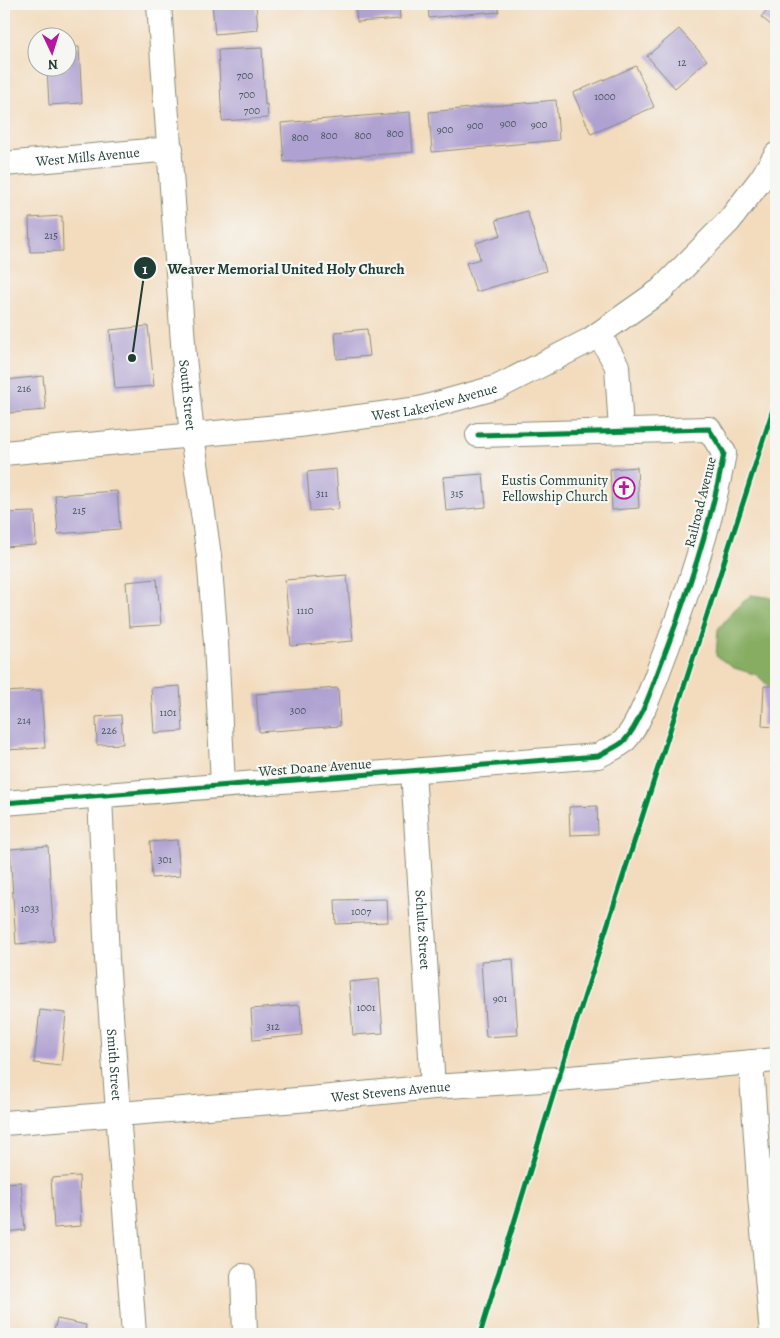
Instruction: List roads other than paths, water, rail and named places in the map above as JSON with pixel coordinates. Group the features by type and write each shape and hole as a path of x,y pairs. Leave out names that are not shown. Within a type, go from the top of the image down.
{"street":[{"name":"South Street","path":"159,4 171,149 184,357 192,435 210,566 223,785"},
{"name":"West Mills Avenue","path":"4,164 171,149"},
{"name":"West Lakeview Avenue","path":"4,453 299,425 418,409 498,387 599,334 661,290 729,221 762,178 776,155"},
{"path":"599,334 617,366 621,431"},
{"name":"Railroad Avenue","path":"478,435 709,429 724,452 718,483 696,563 668,645 651,692 634,727 624,741"},
{"name":"West Doane Avenue","path":"4,803 598,756 624,741"},
{"name":"Schultz Street","path":"412,771 433,1087"},
{"name":"Smith Street","path":"100,795 107,959 134,1334"},
{"name":"West Stevens Avenue","path":"4,1123 776,1060"},
{"path":"751,1062 772,1334"},
{"path":"242,1276 245,1334"}],"railway":[{"path":"480,1334 558,1079 776,400"}],"place":[{"name":"Weaver Memorial United Holy Church","path":"132,358"},
{"name":"Eustis Community Fellowship Church","path":"624,488"}]}
